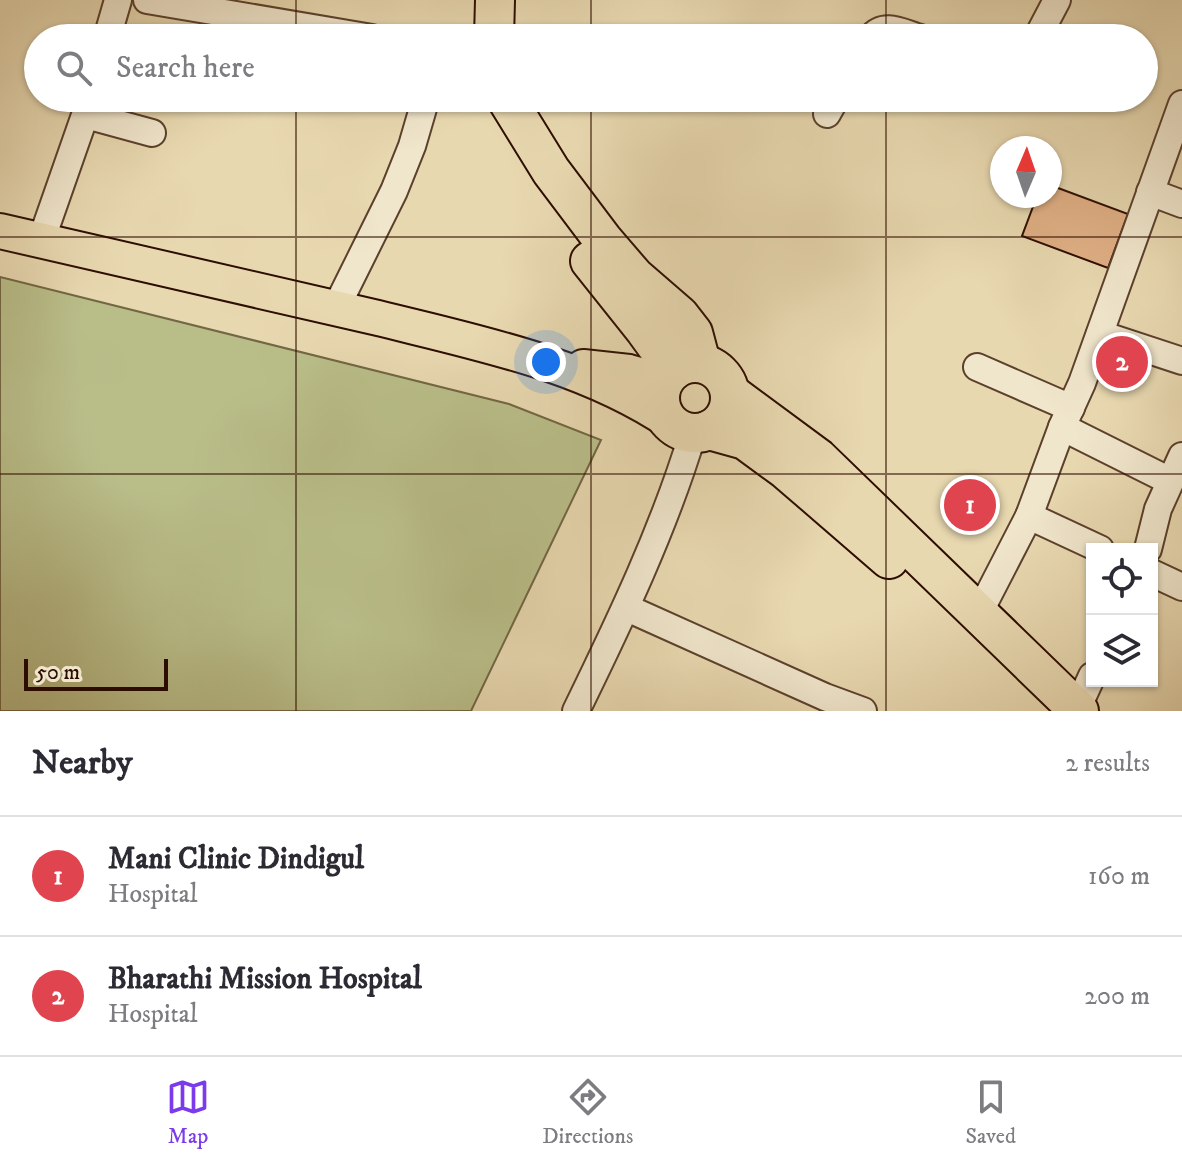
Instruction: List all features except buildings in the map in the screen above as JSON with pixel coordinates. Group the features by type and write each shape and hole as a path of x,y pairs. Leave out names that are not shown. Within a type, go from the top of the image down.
{"highway":[{"path":"475,24 476,0"},
{"path":"494,24 495,0"},
{"path":"493,112 506,141 534,185 578,246 680,372"},
{"path":"515,112 551,171 603,240 634,276 679,315 693,333 680,372 660,396 664,413 692,429 745,440 786,470 927,592 1073,702"},
{"path":"680,372 715,369 725,379 730,393 729,407 722,421 692,429"},
{"path":"730,393 818,458 1073,702"}],"main road":[{"path":"0,231 447,334 546,363 692,429"},
{"path":"546,363 629,372 680,372"}],"street":[{"path":"111,24 118,0"},
{"path":"147,0 289,24"},
{"path":"1044,24 1057,0"},
{"path":"979,613 1029,516 1082,383 1182,104"},
{"path":"41,241 86,112"},
{"path":"102,112 152,133"},
{"path":"336,308 394,191 422,112"},
{"path":"1150,192 1182,204"},
{"path":"1100,334 1182,361"},
{"path":"977,367 1067,417 1177,471 1158,509 1150,543"},
{"path":"576,711 627,608 683,467 692,429"},
{"path":"1029,516 1087,543"},
{"path":"1158,576 1182,587"},
{"path":"627,608 863,711"}],"green space":[{"path":"0,277 509,404 601,440 471,711 0,711"}],"place":[{"name":"Bharathi Mission Hospital","path":"1122,362"},
{"name":"Mani Clinic Dindigul","path":"970,505"}]}
